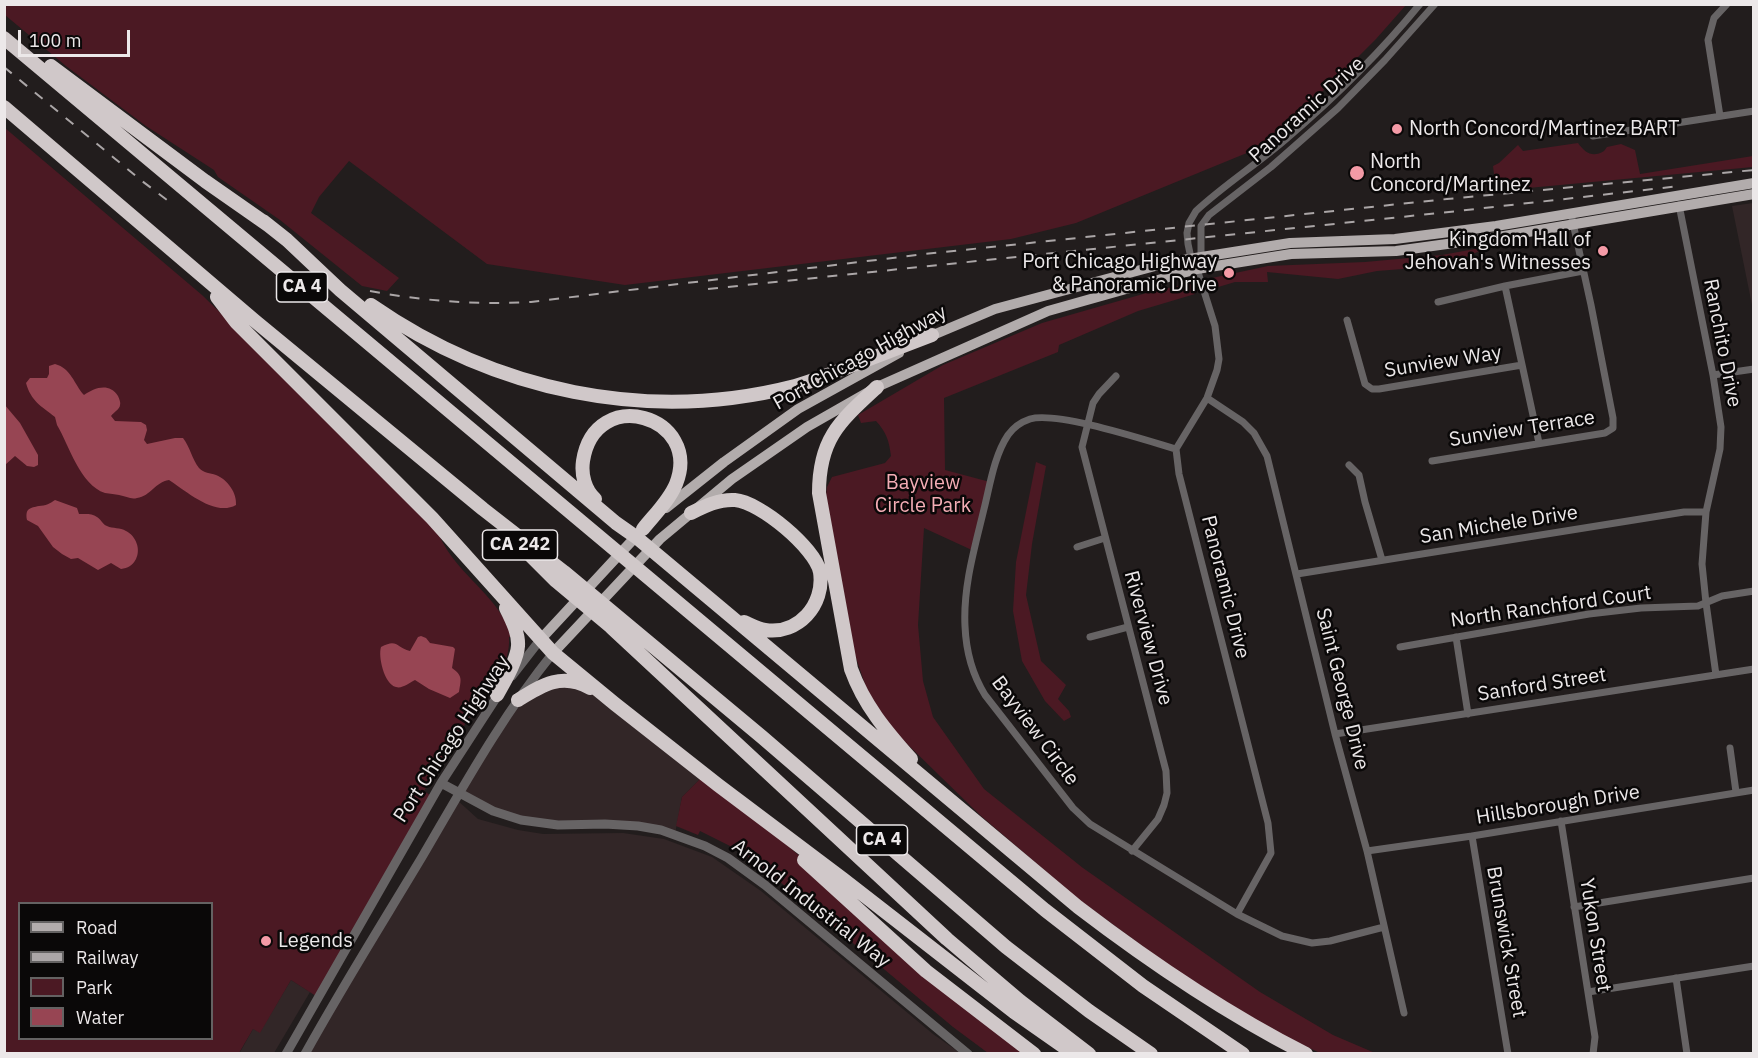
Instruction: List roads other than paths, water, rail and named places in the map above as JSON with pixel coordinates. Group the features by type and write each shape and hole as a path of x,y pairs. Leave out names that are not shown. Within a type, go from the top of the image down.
{"highway":[{"path":"4,32 205,181 263,221 367,303 413,332 464,358 522,380 580,394 661,402 714,400 798,386 932,334"},
{"name":"CA 4","path":"4,38 1045,910 1143,986 1242,1053"},
{"name":"CA 4","path":"4,107 199,274 483,509"},
{"path":"263,221 287,240 340,290 618,522 639,533 665,561 714,603 1078,907 1157,964 1256,1027 1306,1053"},
{"path":"199,274 236,322 432,518 553,653 718,785 1014,1012 1074,1053"},
{"path":"877,387 853,409 837,428 820,465 821,513 851,669 864,700 885,730 925,773 993,836"},
{"path":"618,522 591,496 582,476 584,455 592,435 608,421 619,417 643,417 665,428 674,440 681,465 675,487 639,533"},
{"path":"691,513 710,504 733,500 755,506 807,548 815,559 819,571 820,585 814,607 799,623 788,628 765,630 754,627 714,603"},
{"name":"CA 242","path":"483,509 560,577"},
{"name":"CA 4","path":"560,577 615,623 771,744 1006,947 1089,1011 1151,1053"},
{"path":"497,695 511,668 518,646 514,626 501,597"},
{"path":"615,623 947,939 1013,995 1089,1053"},
{"path":"518,700 546,683 554,681 576,682 588,686 615,704"},
{"path":"718,785 848,898 926,971 1034,1053"}],"main road":[{"name":"Port Chicago Highway","path":"1678,202 1754,183"},
{"name":"Port Chicago Highway","path":"540,640 639,533 700,481 798,409 932,334 995,309 1170,262 1290,243 1395,239 1572,219 1678,202 1754,194"},
{"name":"Port Chicago Highway","path":"553,653 660,539 732,479 807,427 877,387 1048,311 1197,269 1292,254 1396,251 1498,237 1572,219"}],"street":[{"name":"Panoramic Drive","path":"1197,269 1196,258 1188,244 1187,233 1189,223 1196,211 1310,118 1377,52 1420,4"},
{"name":"Panoramic Drive","path":"1196,258 1202,242 1200,232 1204,220 1271,167 1338,108 1399,46 1435,4"},
{"path":"1720,116 1708,40 1714,18 1727,4"},
{"path":"1593,136 1754,111"},
{"name":"Ranchito Drive","path":"1678,202 1713,375 1721,427 1720,449 1706,512 1702,564 1716,675"},
{"name":"Sunview Terrace","path":"1432,461 1605,433 1613,428 1613,418 1572,219"},
{"path":"1176,449 1207,398 1218,370 1219,347 1215,326 1197,269"},
{"path":"1438,302 1504,286 1583,271"},
{"path":"1504,286 1539,443"},
{"name":"Sunview Way","path":"1347,320 1365,384 1372,389 1522,365"},
{"path":"1713,375 1754,369"},
{"name":"Riverview Drive","path":"1116,376 1099,394 1094,403 1082,447 1166,771 1167,793 1158,819 1132,851"},
{"name":"Saint George Drive","path":"1207,398 1254,433 1267,456 1335,734 1367,851 1404,1013"},
{"name":"Bayview Circle","path":"1176,449 1088,425 1045,417 1029,419 1012,430 990,482 967,584 965,625 969,660 977,681 985,695 1073,808 1090,824 1132,851 1238,914 1282,936 1312,943 1384,927"},
{"name":"Panoramic Drive","path":"1176,449 1179,474 1269,831 1271,853 1238,914"},
{"path":"1349,465 1359,475 1382,560"},
{"name":"San Michele Drive","path":"1297,574 1684,512 1706,512"},
{"path":"1077,547 1105,538"},
{"name":"North Ranchford Court","path":"1400,647 1589,614 1641,608 1698,606 1722,596 1754,591"},
{"path":"1090,637 1128,627"},
{"path":"1456,638 1468,714"},
{"name":"Port Chicago Highway","path":"286,1053 441,783 497,695 540,640"},
{"name":"Port Chicago Highway","path":"304,1053 459,793 518,700 553,653"},
{"name":"Sanford Street","path":"1335,734 1754,669"},
{"path":"1730,748 1736,792"},
{"name":"Arnold Industrial Way","path":"441,783 493,811 521,820 558,825 613,824 650,828 705,846 728,858 765,885 968,1053"},
{"name":"Hillsborough Drive","path":"1367,851 1754,789"},
{"name":"Yukon Street","path":"1562,821 1595,1037 1593,1053"},
{"name":"Brunswick Street","path":"1472,836 1508,1053"},
{"path":"1574,907 1754,878"},
{"path":"1588,992 1754,966"},
{"path":"1677,978 1687,1053"}],"water":[{"path":"55,364 69,373 84,395 101,388 114,392 120,404 111,416 115,421 141,422 146,425 144,440 147,444 183,438 199,468 220,477 228,484 235,496 236,505 219,508 210,505 169,480 160,483 146,495 135,498 105,493 96,489 76,464 55,417 34,399 26,383 30,378 47,378 49,366"},
{"path":"4,404 20,423 38,455 38,465 27,466 15,456 5,465"},
{"path":"55,500 77,508 79,514 93,515 107,526 130,533 138,547 133,563 121,569 111,563 98,570 78,558 71,559 53,547 38,526 27,520 27,516 31,508 46,505"},
{"path":"421,636 430,643 455,649 452,668 460,676 460,684 459,692 450,698 415,680 396,687 388,681 385,675 381,663 381,647 394,643 410,651 418,637"}],"railway":[{"path":"4,67 171,203"},
{"path":"370,291 450,301 531,302 925,254 1447,199 1754,170"},
{"path":"708,289 1680,186"}],"place":[{"name":"North Concord/Martinez BART","path":"1397,129"},
{"name":"North Concord/Martinez","path":"1357,173"},
{"name":"Kingdom Hall of Jehovah's Witnesses","path":"1603,251"},
{"name":"Port Chicago Highway & Panoramic Drive","path":"1229,273"},
{"name":"Legends","path":"266,941"}],"park label":[{"name":"Bayview Circle Park","path":"923,494"}]}
